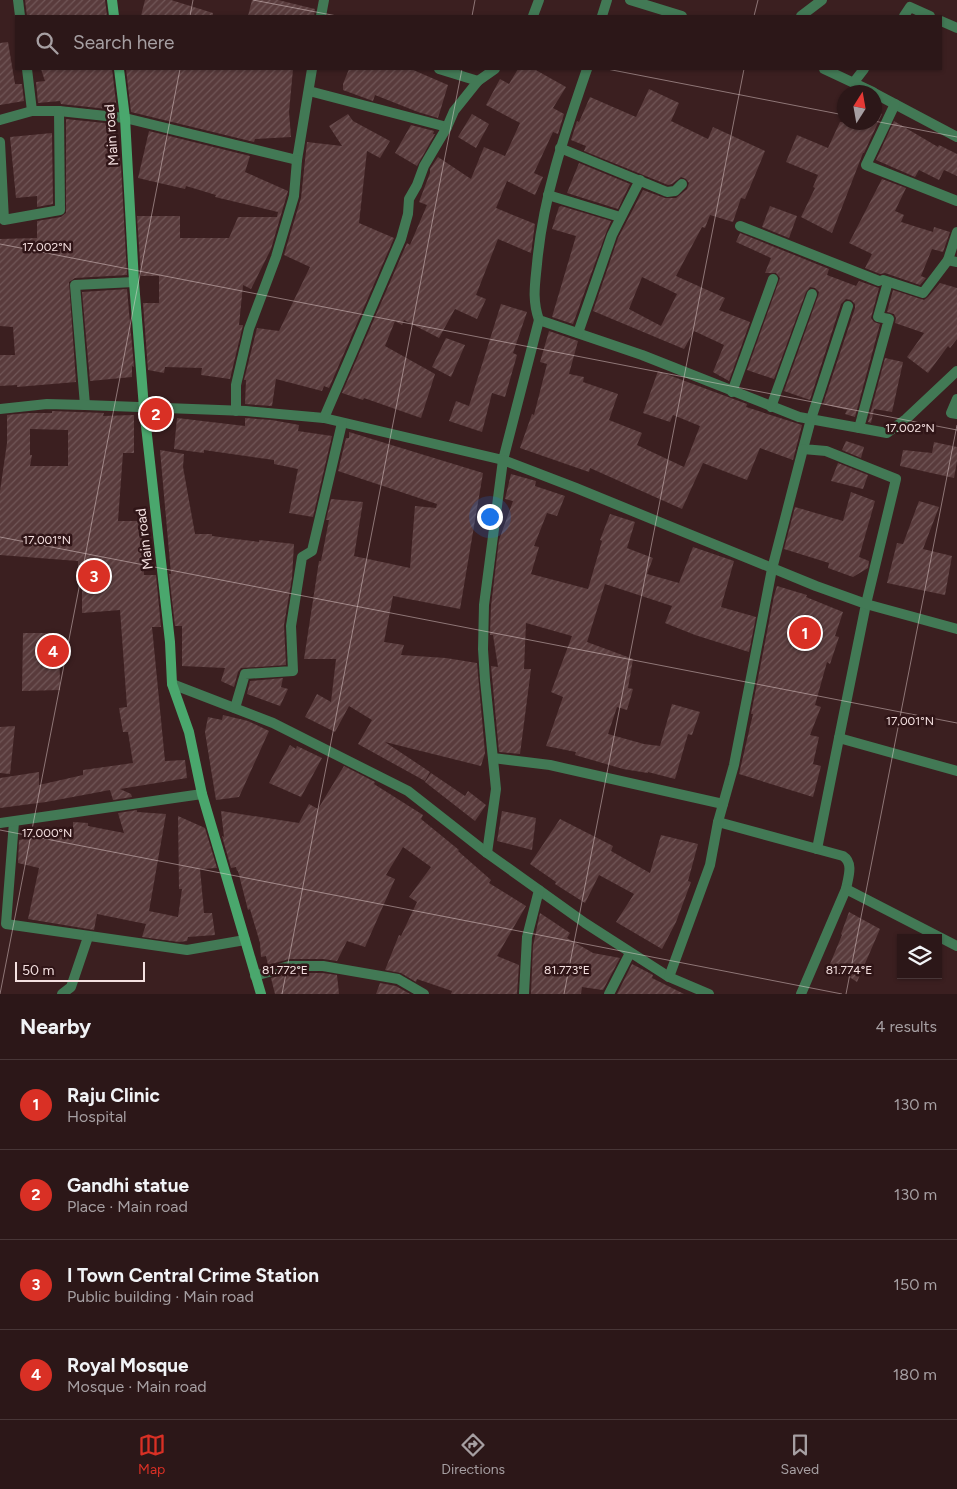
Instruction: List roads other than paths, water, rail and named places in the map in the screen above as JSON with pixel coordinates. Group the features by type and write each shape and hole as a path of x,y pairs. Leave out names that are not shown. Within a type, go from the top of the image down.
{"street":[{"path":"18,0 20,15"},
{"path":"112,0 114,15"},
{"path":"321,15 324,0"},
{"path":"533,15 539,0"},
{"path":"602,15 607,0"},
{"path":"630,0 679,15"},
{"path":"802,15 822,0"},
{"path":"905,15 910,7 928,15"},
{"path":"942,21 957,28"},
{"path":"27,70 32,111"},
{"name":"Main road","path":"119,70 125,118 134,282 144,408 170,642 172,684 189,732 202,794 261,994"},
{"path":"236,411 236,385 249,329 276,257 292,205 297,160 312,70"},
{"path":"442,70 478,81"},
{"path":"324,418 401,239 408,214 409,199 424,166 447,127 454,111 478,81 494,70"},
{"path":"487,853 496,789 485,680 483,649 484,605 503,460 539,320 534,306 534,286 539,240 560,148 587,70"},
{"path":"826,70 859,85"},
{"path":"854,82 863,70"},
{"path":"309,91 447,127"},
{"path":"882,97 957,137"},
{"path":"895,104 866,166 957,201"},
{"path":"0,120 32,111 59,111 125,118 297,160"},
{"path":"0,142 4,220 60,210 59,111"},
{"path":"560,148 667,192 675,191 682,184"},
{"path":"578,332 612,235 640,180"},
{"path":"548,195 620,217"},
{"path":"740,226 883,281 923,293 952,261 957,232"},
{"path":"732,392 773,279"},
{"path":"859,428 889,319 878,317 883,281"},
{"path":"84,405 75,286 134,282"},
{"path":"771,407 812,294"},
{"path":"669,977 710,865 718,822 734,765 772,569 811,419 848,306"},
{"path":"539,320 642,355 799,417 887,433 906,419 957,371"},
{"path":"957,399 951,413 957,414"},
{"path":"0,409 46,404 84,405 236,411 324,418 503,460 816,586 866,604 957,629"},
{"path":"235,708 245,674 293,671 291,626 302,557 312,551 342,423"},
{"path":"803,449 826,451 896,478 866,604 817,849"},
{"path":"172,684 273,723 408,791 487,853 630,953 690,990 709,994"},
{"path":"839,738 957,772"},
{"path":"493,758 550,765 723,804"},
{"path":"0,823 202,794"},
{"path":"14,822 6,924 187,950 245,940"},
{"path":"718,822 843,856 850,863 846,890 800,994"},
{"path":"524,994 528,937 539,890"},
{"path":"846,890 957,946"},
{"path":"62,994 72,987 88,937"},
{"path":"609,994 630,953"},
{"path":"255,976 288,966 323,966 398,979 424,994"}],"place":[{"name":"Gandhi statue","path":"156,414"},
{"name":"I Town Central Crime Station","path":"94,576"},
{"name":"Raju Clinic","path":"805,633"},
{"name":"Royal Mosque","path":"53,651"}]}
